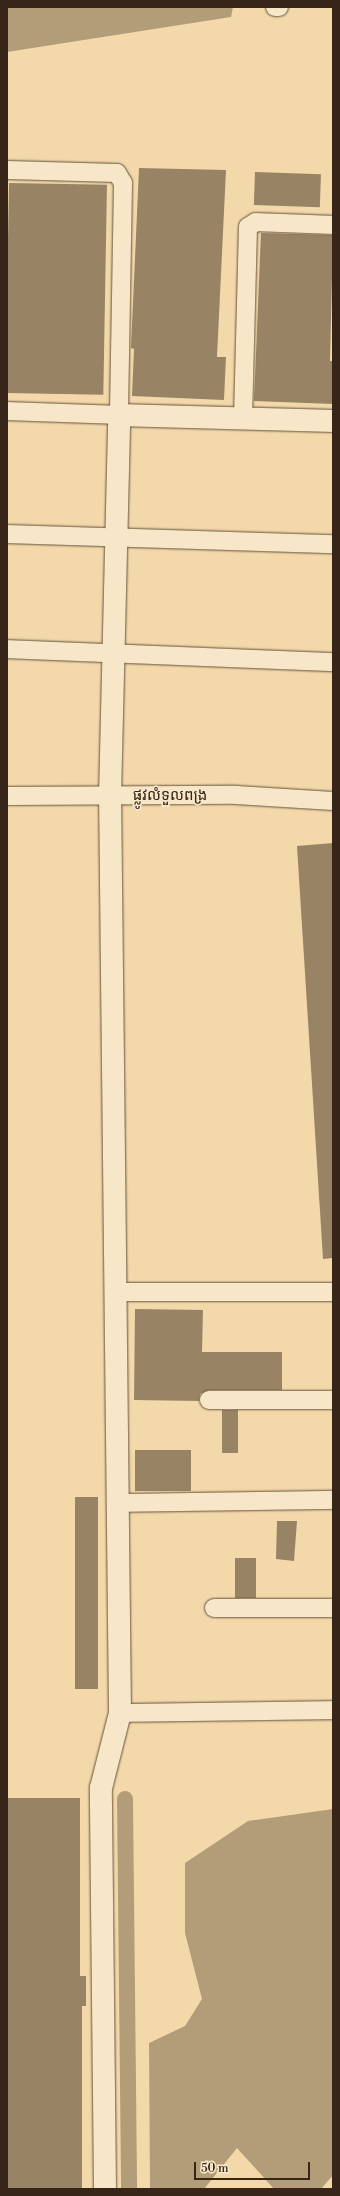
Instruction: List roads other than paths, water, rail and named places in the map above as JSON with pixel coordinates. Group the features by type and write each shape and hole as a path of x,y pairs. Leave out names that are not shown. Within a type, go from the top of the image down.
{"street":[{"path":"7,170 117,173 122,177 120,414 110,796 120,1713 101,1788 105,2189"},
{"path":"243,418 248,227 256,222 333,225"},
{"path":"7,411 333,421"},
{"path":"7,534 333,544"},
{"path":"7,649 114,652 333,662"},
{"name":"ផ្លូវលំទួលពង្រ","path":"7,796 236,795 333,800"},
{"path":"116,1292 333,1292"},
{"path":"209,1400 333,1400"},
{"path":"118,1503 333,1500"},
{"path":"214,1608 333,1608"},
{"path":"120,1713 333,1710"}],"waterway":[{"path":"125,1799 129,2189"}]}
